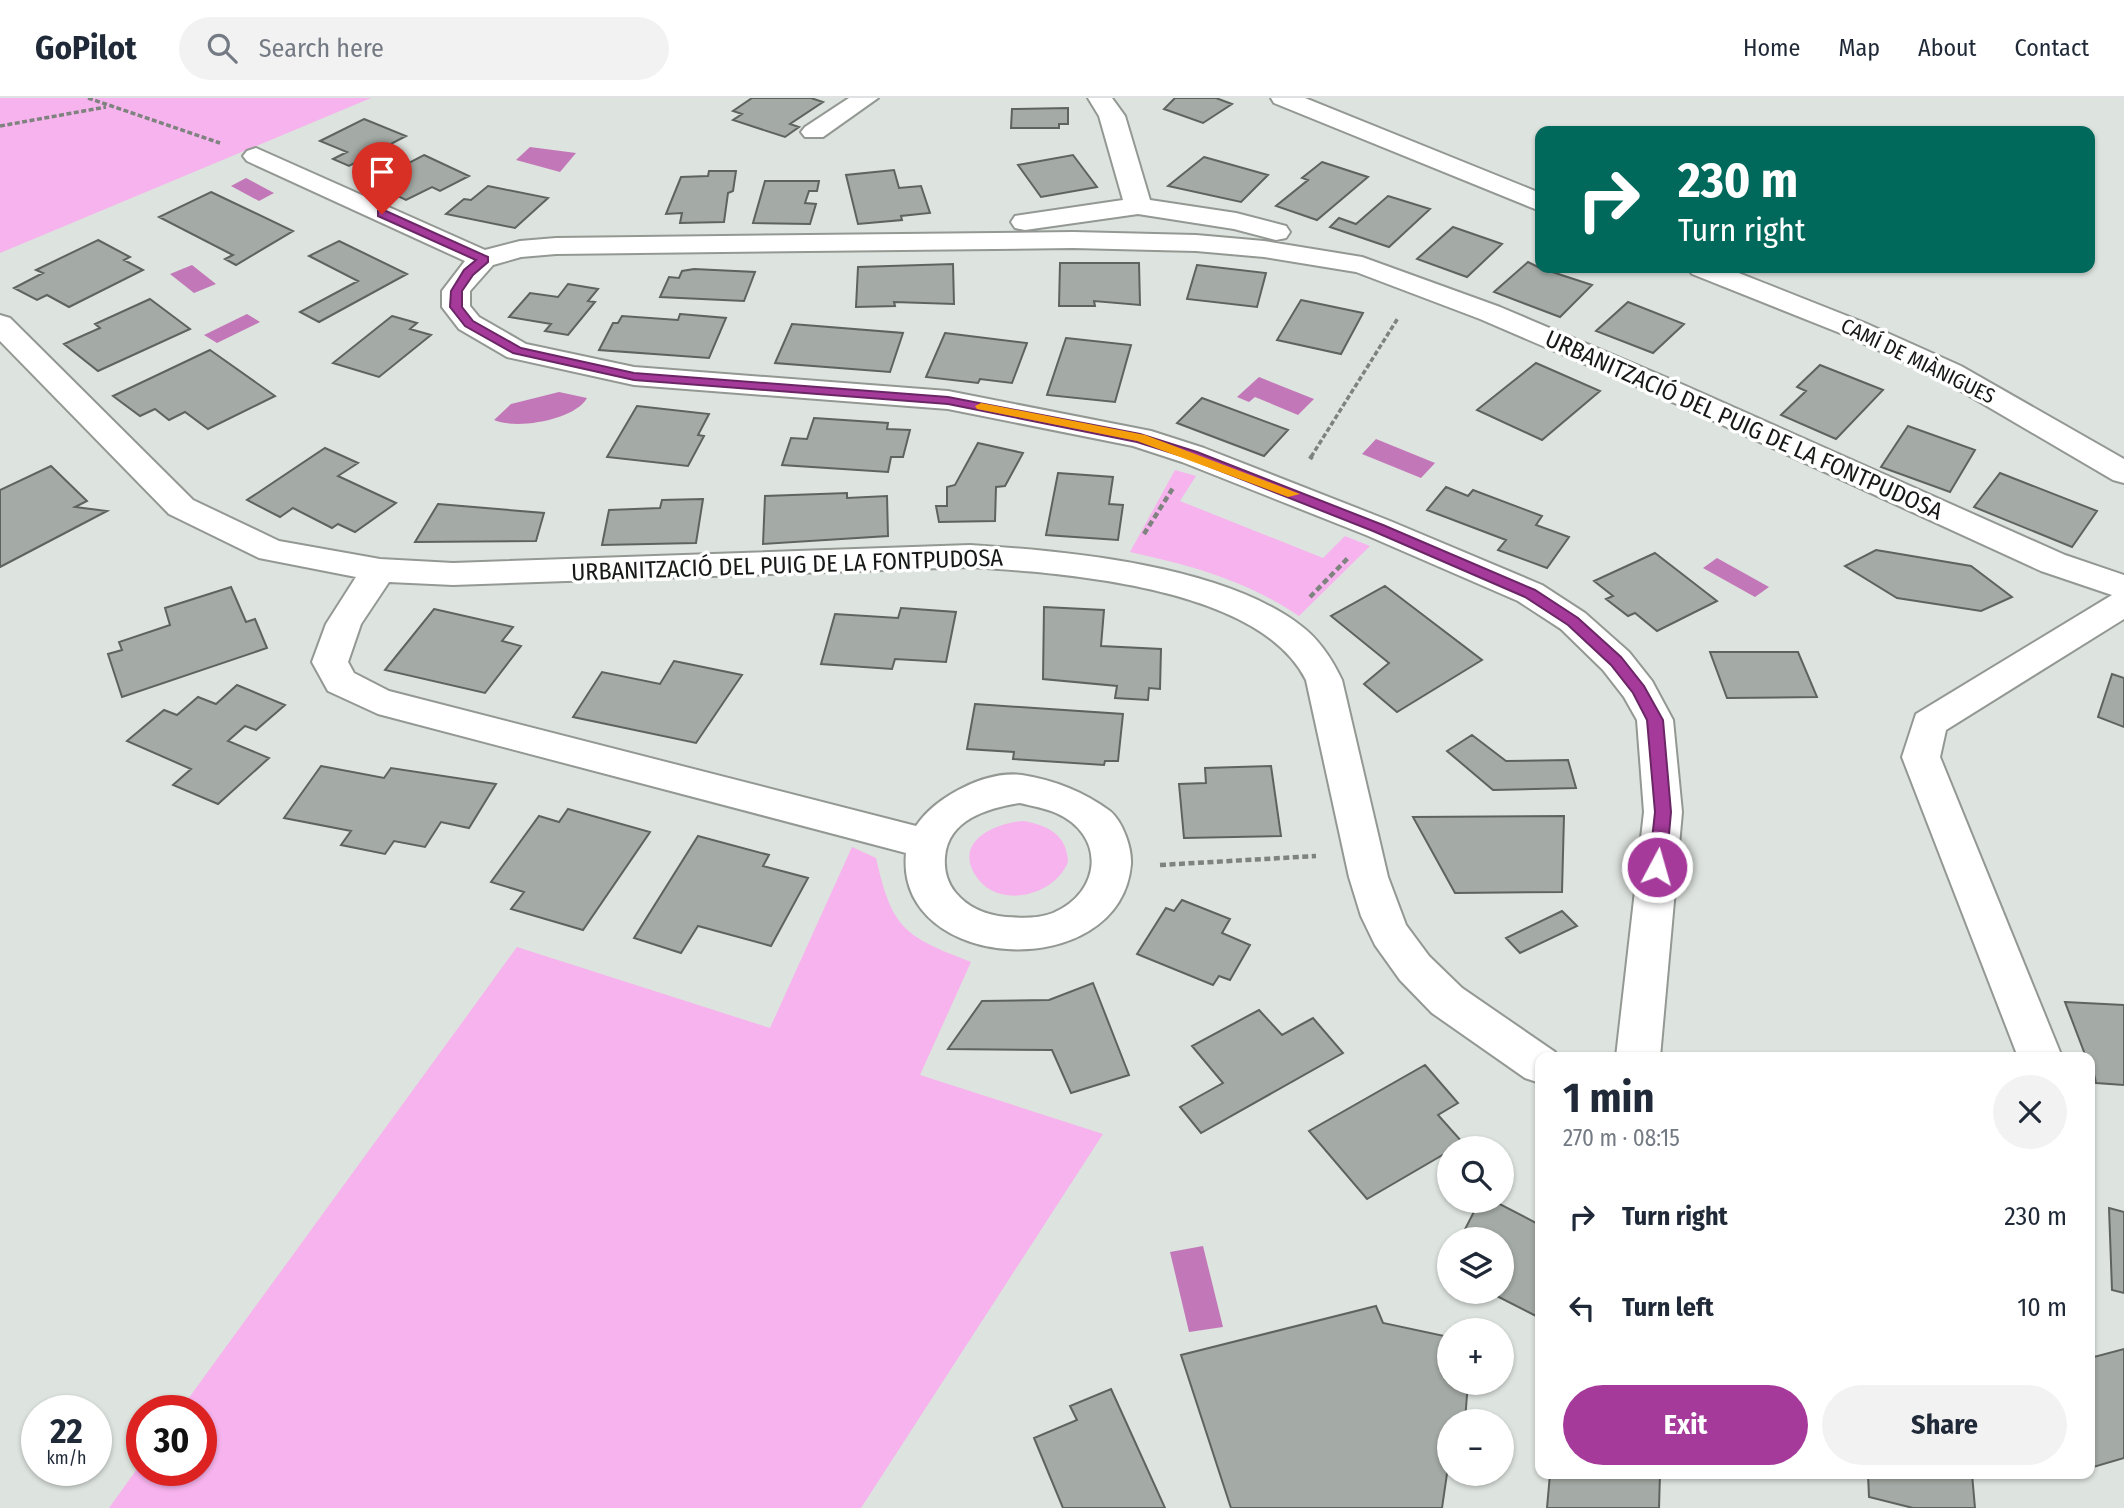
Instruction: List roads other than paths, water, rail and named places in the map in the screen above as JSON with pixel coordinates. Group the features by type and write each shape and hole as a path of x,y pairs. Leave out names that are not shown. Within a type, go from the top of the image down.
{"street":[{"path":"814,132 866,98"},
{"path":"1100,98 1112,116 1138,206"},
{"path":"1283,98 1535,201"},
{"path":"256,156 484,259 468,273 456,291 456,307 469,323 517,351 634,376 948,401 1140,438 1193,455 1378,528 1530,593 1573,621 1616,661 1639,690 1655,720 1663,812 1639,1052"},
{"name":"URBANITZACIÓ DEL PUIG DE LA FONTPUDOSA","path":"898,242 1138,206 1177,210 1261,226 1418,286 1668,389 2053,563 2124,587"},
{"name":"URBANITZACIÓ DEL PUIG DE LA FONTPUDOSA","path":"484,259 520,249 556,246 898,242 1196,243 1264,249 1362,265"},
{"name":"CAMÍ DE MIÀNIGUES","path":"1715,273 1855,329 1950,372 2124,474"},
{"name":"URBANITZACIÓ DEL PUIG DE LA FONTPUDOSA","path":"0,324 69,398 181,507 271,551 380,570 453,574 574,572 970,555 1039,560 1120,574 1212,596 1281,628 1321,671 1328,689 1363,854 1378,905 1399,949 1429,984 1475,1025 1535,1062"},
{"path":"380,570 353,606 336,637 330,662 341,682 378,701 927,844"},
{"path":"2037,1052 1922,757 1929,723 2124,603"},
{"path":"1020,789 1051,793 1069,801 1099,821 1111,844 1114,867 1107,891 1089,911 1064,926 1033,934 1001,934 971,926 947,910 930,890 923,867 927,844 940,822 962,804 990,793 1020,789"}]}
